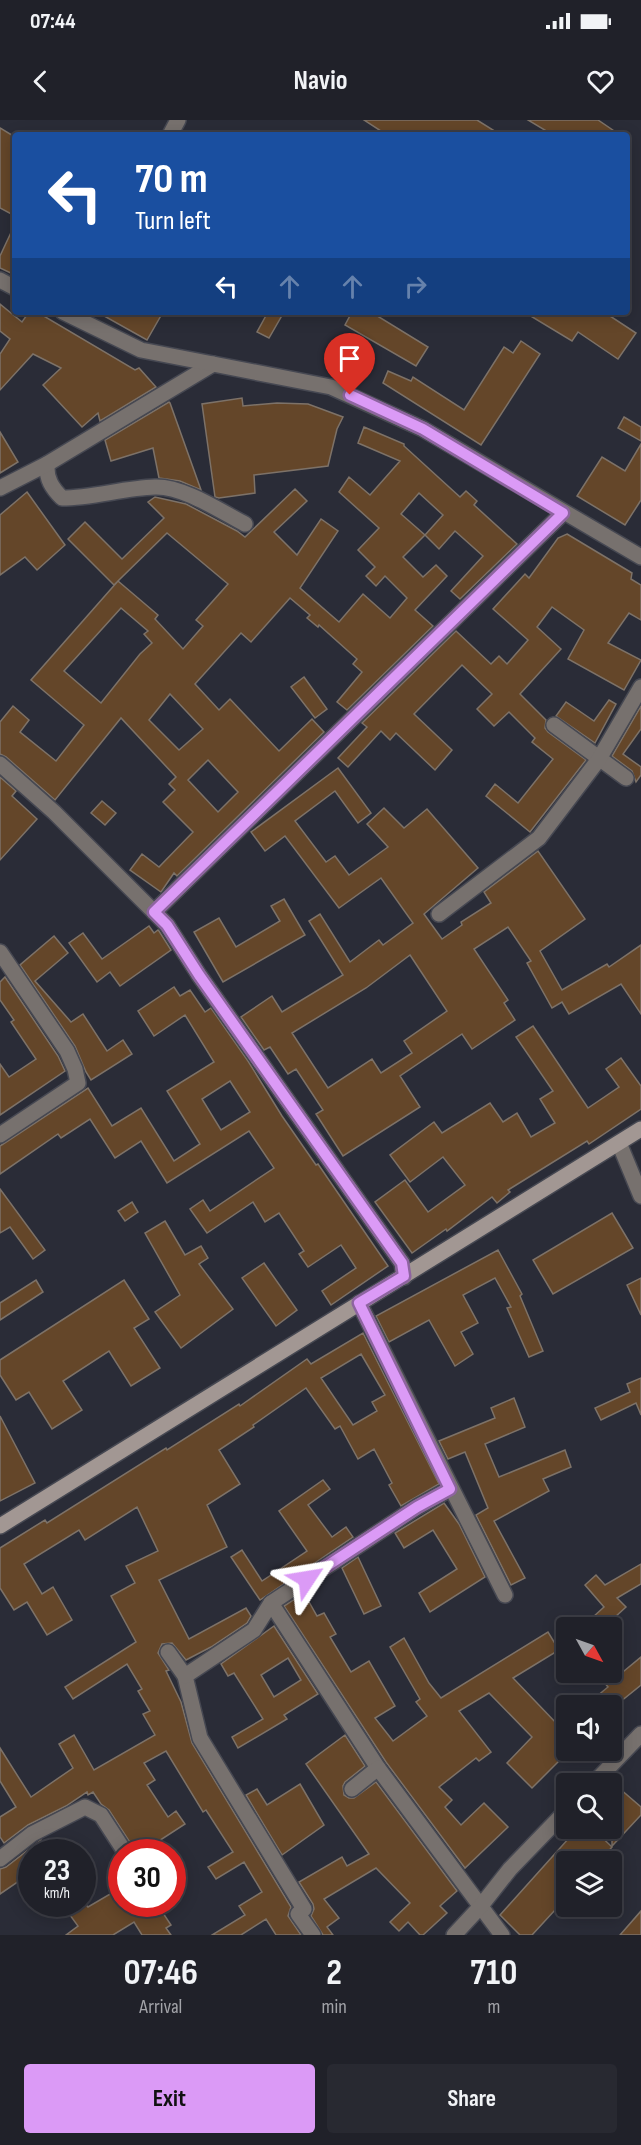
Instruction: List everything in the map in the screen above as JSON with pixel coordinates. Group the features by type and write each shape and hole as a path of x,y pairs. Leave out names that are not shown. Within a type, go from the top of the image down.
{"main road":[{"path":"0,1526 641,1130"}],"street":[{"path":"74,315 141,351 331,387 423,429 641,557"},
{"path":"0,488 47,464 213,364"},
{"path":"47,464 46,472 52,489 62,498 78,498 156,487 174,490 245,524"},
{"path":"154,912 563,513"},
{"path":"439,914 539,838 599,759 641,687"},
{"path":"554,725 626,778"},
{"path":"0,764 54,812 167,925 199,975 402,1263 404,1276"},
{"path":"0,952 67,1051 78,1083 0,1135"},
{"path":"619,1143 641,1196"},
{"path":"359,1303 450,1489 506,1594"},
{"path":"185,1676 254,1630 271,1603 417,1507 450,1489"},
{"path":"271,1603 378,1768 502,1935"},
{"path":"168,1652 185,1676 200,1738 304,1909 298,1914 313,1935"},
{"path":"604,1773 641,1734"},
{"path":"352,1789 378,1768"},
{"path":"0,1859 32,1834 85,1806 101,1815 117,1839"},
{"path":"454,1935 510,1869 556,1821"}],"building":[{"path":"364,120 477,120 496,132 382,132"},
{"path":"528,120 598,120 616,132 548,132"},
{"path":"0,128 12,135 12,214 0,208"},
{"path":"12,230 12,274 0,268 0,256"},
{"path":"0,304 22,322 27,315 42,315 135,370 139,368 156,387 100,421 98,413 82,427 43,385 61,368 33,354 0,390 0,354 10,339 0,331"},
{"path":"102,315 161,315 147,340"},
{"path":"266,315 282,315 269,338 257,332"},
{"path":"350,315 376,315 428,347 416,366 345,325"},
{"path":"529,315 609,315 636,333 618,359 578,332 572,341"},
{"path":"521,341 540,354 481,445 383,383 388,371 411,381 413,377 464,410 504,347 513,353"},
{"path":"337,347 359,357 352,374 329,364"},
{"path":"242,398 243,406 277,403 308,404 343,417 337,429 328,466 254,475 255,493 215,497 202,404"},
{"path":"169,402 201,490 180,481 159,478 153,448 111,461 105,440"},
{"path":"624,417 641,427 641,441 618,428"},
{"path":"364,427 404,444 460,497 466,491 477,501 474,505 517,544 460,599 451,591 483,556 455,531 439,549 425,535 403,557 423,577 436,565 447,576 415,610 433,626 347,710 337,702 362,672 353,664 357,659 319,625 318,627 307,618 310,615 290,598 251,642 241,633 195,684 219,710 230,699 279,751 312,719 324,732 177,876 174,873 161,892 130,870 142,854 159,867 193,832 163,802 175,790 169,784 176,777 121,718 55,800 0,754 0,722 13,706 29,720 20,732 56,761 84,725 31,680 118,581 114,585 68,539 85,522 122,559 164,518 148,502 155,497 186,504 245,537 295,489 307,501 274,532 297,555 321,519 338,531 300,588 339,622 363,594 390,618 407,598 385,576 376,586 366,576 375,567 358,550 379,528 339,492 349,477 370,495 400,461 358,443","holes":["419,493 443,515 425,535 401,514","167,533 228,584 196,620 203,626 183,649 155,619 158,615 118,581","121,608 148,631 144,634 152,643 140,654 101,703 64,671","170,694 203,729 179,750 149,720","208,760 238,792 218,812 188,780"]},
{"path":"0,432 18,462 0,473"},
{"path":"641,444 641,500 625,525 577,496 602,457 625,471"},
{"path":"27,492 65,545 37,570 25,557 0,575 0,515"},
{"path":"567,534 632,573 631,579 641,585 641,620 629,613 608,643 641,660 624,690 568,659 584,630 552,607 537,627 561,649 520,694 546,720 545,728 548,732 586,760 530,832 486,796 495,784 518,803 553,759 532,742 535,738 509,712 494,726 477,709 492,694 462,665 414,714 452,750 435,770 396,733 390,740 381,731 348,767 338,758 367,727 362,723 456,631 491,664 499,656 507,664 528,640 493,609 525,574 529,578 558,538"},
{"path":"304,677 327,709 315,718 291,687"},
{"path":"609,700 616,704 595,743 556,716 566,702 594,721"},
{"path":"641,706 641,729 623,754 641,767 641,775 636,782 632,771 612,756"},
{"path":"338,768 371,813 358,823 335,791 295,821 326,862 335,856 349,875 388,847 367,824 384,808 404,828 427,809 478,868 424,914 442,939 462,925 461,922 491,903 484,892 538,851 585,919 540,951 562,990 607,964 609,967 641,945 641,1014 621,984 569,1014 562,1002 552,1008 527,963 531,961 508,927 474,949 508,1000 504,1003 515,1020 472,1049 462,1034 400,1076 420,1107 343,1156 316,1114 323,1110 296,1069 288,1074 270,1047 264,1050 241,1017 272,996 282,1012 343,975 309,921 320,914 350,962 379,940 383,945 413,923 381,878 339,908 285,836 265,851 251,832","holes":["410,955 447,1011 404,1041 412,1053 381,1073 372,1059 328,1088 292,1033 366,988"]},
{"path":"0,777 16,791 12,796 37,819 0,860"},
{"path":"102,801 116,813 105,825 91,813"},
{"path":"284,899 305,935 223,982 194,932 219,918 236,947 280,921 271,906"},
{"path":"149,926 154,933 159,931 171,950 120,986 110,972 97,982 69,943 83,933 102,959"},
{"path":"54,936 68,953 35,981 71,1022 83,1014 107,1051 123,1040 132,1054 91,1080 75,1046 20,965"},
{"path":"5,977 58,1056 65,1071 0,1115 0,1064 9,1077 36,1059 11,1022 14,1020 0,1000 0,982"},
{"path":"174,987 180,996 190,990 205,1012 211,1008 248,1061 282,1116 388,1266 331,1305 322,1291 356,1268 341,1245 308,1267 299,1254 304,1251 279,1213 265,1222 253,1202 207,1233 190,1209 203,1200 210,1211 274,1168 249,1131 167,1183 141,1141 115,1158 90,1119 61,1138 58,1134 0,1174 0,1146 88,1088 112,1126 141,1108 174,1161 200,1144 167,1091 214,1062 185,1015 154,1036 138,1011","holes":["230,1081 250,1112 221,1130 202,1099"]},
{"path":"533,1026 588,1108 619,1087 606,1069 621,1058 641,1086 641,1109 589,1144 587,1141 508,1190 510,1192 497,1203 492,1197 447,1231 446,1229 412,1253 375,1202 405,1180 428,1212 465,1185 443,1157 410,1182 390,1155 434,1122 442,1133 490,1103 503,1122 517,1113 531,1137 555,1123 540,1099 553,1091 516,1037"},
{"path":"0,1189 45,1250 33,1259 10,1227 0,1233"},
{"path":"132,1202 138,1212 125,1221 118,1211"},
{"path":"612,1213 633,1248 553,1294 533,1260"},
{"path":"165,1221 185,1255 201,1246 208,1258 199,1264 233,1309 181,1348 155,1312 180,1295 145,1233"},
{"path":"498,1250 522,1294 520,1296 543,1351 529,1357 507,1308 511,1307 495,1278 463,1295 478,1323 461,1332 473,1354 455,1366 429,1320 389,1342 376,1316"},
{"path":"264,1263 297,1310 276,1326 242,1278"},
{"path":"641,1278 641,1315 627,1285"},
{"path":"36,1280 43,1292 0,1320 0,1303"},
{"path":"124,1280 149,1319 134,1328 160,1368 131,1386 109,1351 63,1381 82,1410 52,1429 29,1392 16,1400 0,1375 0,1360"},
{"path":"363,1333 439,1484 401,1506 389,1485 392,1483 374,1449 358,1459 340,1426 335,1429 306,1388 219,1450 240,1484 207,1505 227,1547 159,1580 189,1639 246,1608 251,1616 247,1623 211,1647 186,1660 172,1643 162,1644 158,1653 169,1670 166,1671 181,1702 192,1743 291,1907 288,1916 301,1935 276,1935 266,1919 241,1935 212,1935 245,1915 239,1906 262,1892 244,1862 216,1879 208,1867 233,1852 206,1810 203,1812 166,1751 144,1763 155,1780 147,1785 168,1817 176,1811 185,1824 162,1839 128,1839 109,1810 101,1804 93,1792 88,1795 87,1792 66,1806 28,1825 4,1843 0,1837 0,1817 16,1807 0,1781 0,1748 31,1797 73,1768 59,1744 74,1735 94,1770 155,1735 143,1714 150,1711 138,1691 142,1689 127,1664 73,1699 65,1687 136,1642 111,1596 135,1583 126,1566 158,1551 137,1507 85,1540 79,1530 24,1564 42,1594 53,1587 72,1620 47,1635 27,1602 14,1610 0,1588 0,1548 45,1520 47,1523 166,1448 167,1450 239,1404 240,1406 307,1359 311,1364","holes":["361,1354 385,1395 372,1402 377,1411 353,1425 321,1378"]},
{"path":"641,1378 641,1415 636,1403 601,1420 595,1408 630,1392 627,1384"},
{"path":"514,1398 525,1427 485,1444 499,1477 565,1450 571,1467 543,1479 549,1491 494,1521 525,1578 511,1585 476,1515 488,1508 465,1452 448,1459 439,1441 495,1418 491,1408"},
{"path":"0,1416 35,1483 0,1501"},
{"path":"323,1480 330,1489 308,1505 332,1537 346,1527 353,1537 260,1600 231,1557 242,1550 262,1581 307,1551 279,1511"},
{"path":"444,1503 459,1524 485,1577 430,1612 419,1593 457,1569 433,1530 404,1548 395,1533"},
{"path":"358,1557 381,1606 364,1614 342,1568"},
{"path":"641,1564 641,1584 617,1598 626,1607 615,1617 593,1617 604,1607 585,1585 596,1575 605,1585"},
{"path":"304,1593 317,1616 324,1613 336,1634 330,1637 351,1672 369,1661 395,1706 375,1718 393,1741 427,1716 416,1702 420,1699 390,1647 404,1638 429,1683 441,1698 548,1632 556,1645 556,1652 513,1678 556,1723 556,1761 559,1761 532,1788 507,1763 532,1737 489,1693 459,1711 491,1752 479,1761 476,1758 439,1787 452,1800 445,1807 461,1825 484,1803 508,1827 465,1868 386,1762 284,1606"},
{"path":"274,1626 318,1694 284,1715 287,1719 238,1748 232,1737 263,1719 234,1673 228,1676 221,1664","holes":["288,1658 301,1680 274,1697 261,1675"]},
{"path":"641,1657 641,1685 622,1700 622,1695 598,1695 608,1687 605,1683 622,1683 622,1673"},
{"path":"345,1735 365,1766 345,1782 344,1795 354,1798 376,1782 457,1891 440,1906 447,1913 423,1935 420,1935 408,1922 399,1931 390,1922 410,1903 376,1868 324,1899 339,1918 327,1927 333,1935 323,1935 311,1916 314,1909 313,1904 299,1882 342,1857 347,1866 369,1854 306,1764"},
{"path":"300,1784 324,1825 282,1855 246,1795 257,1789 267,1805"},
{"path":"622,1791 641,1807 641,1815 622,1835"},
{"path":"568,1839 604,1839 612,1847 609,1851 557,1851"},
{"path":"612,1839 619,1839 612,1846"},
{"path":"556,1853 556,1909 532,1935 520,1935 500,1915"},
{"path":"18,1858 18,1882 0,1894 0,1869"},
{"path":"108,1895 108,1917 166,1917 171,1925 166,1928 171,1935 142,1935 134,1922 113,1935 66,1935 78,1926 71,1917 96,1917 96,1902"},
{"path":"641,1911 641,1935 620,1935"}],"route":[{"path":"307,1579 417,1507 450,1489 359,1303 404,1276 402,1263 199,975 167,925 154,912 563,513 423,429 350,395"}]}
